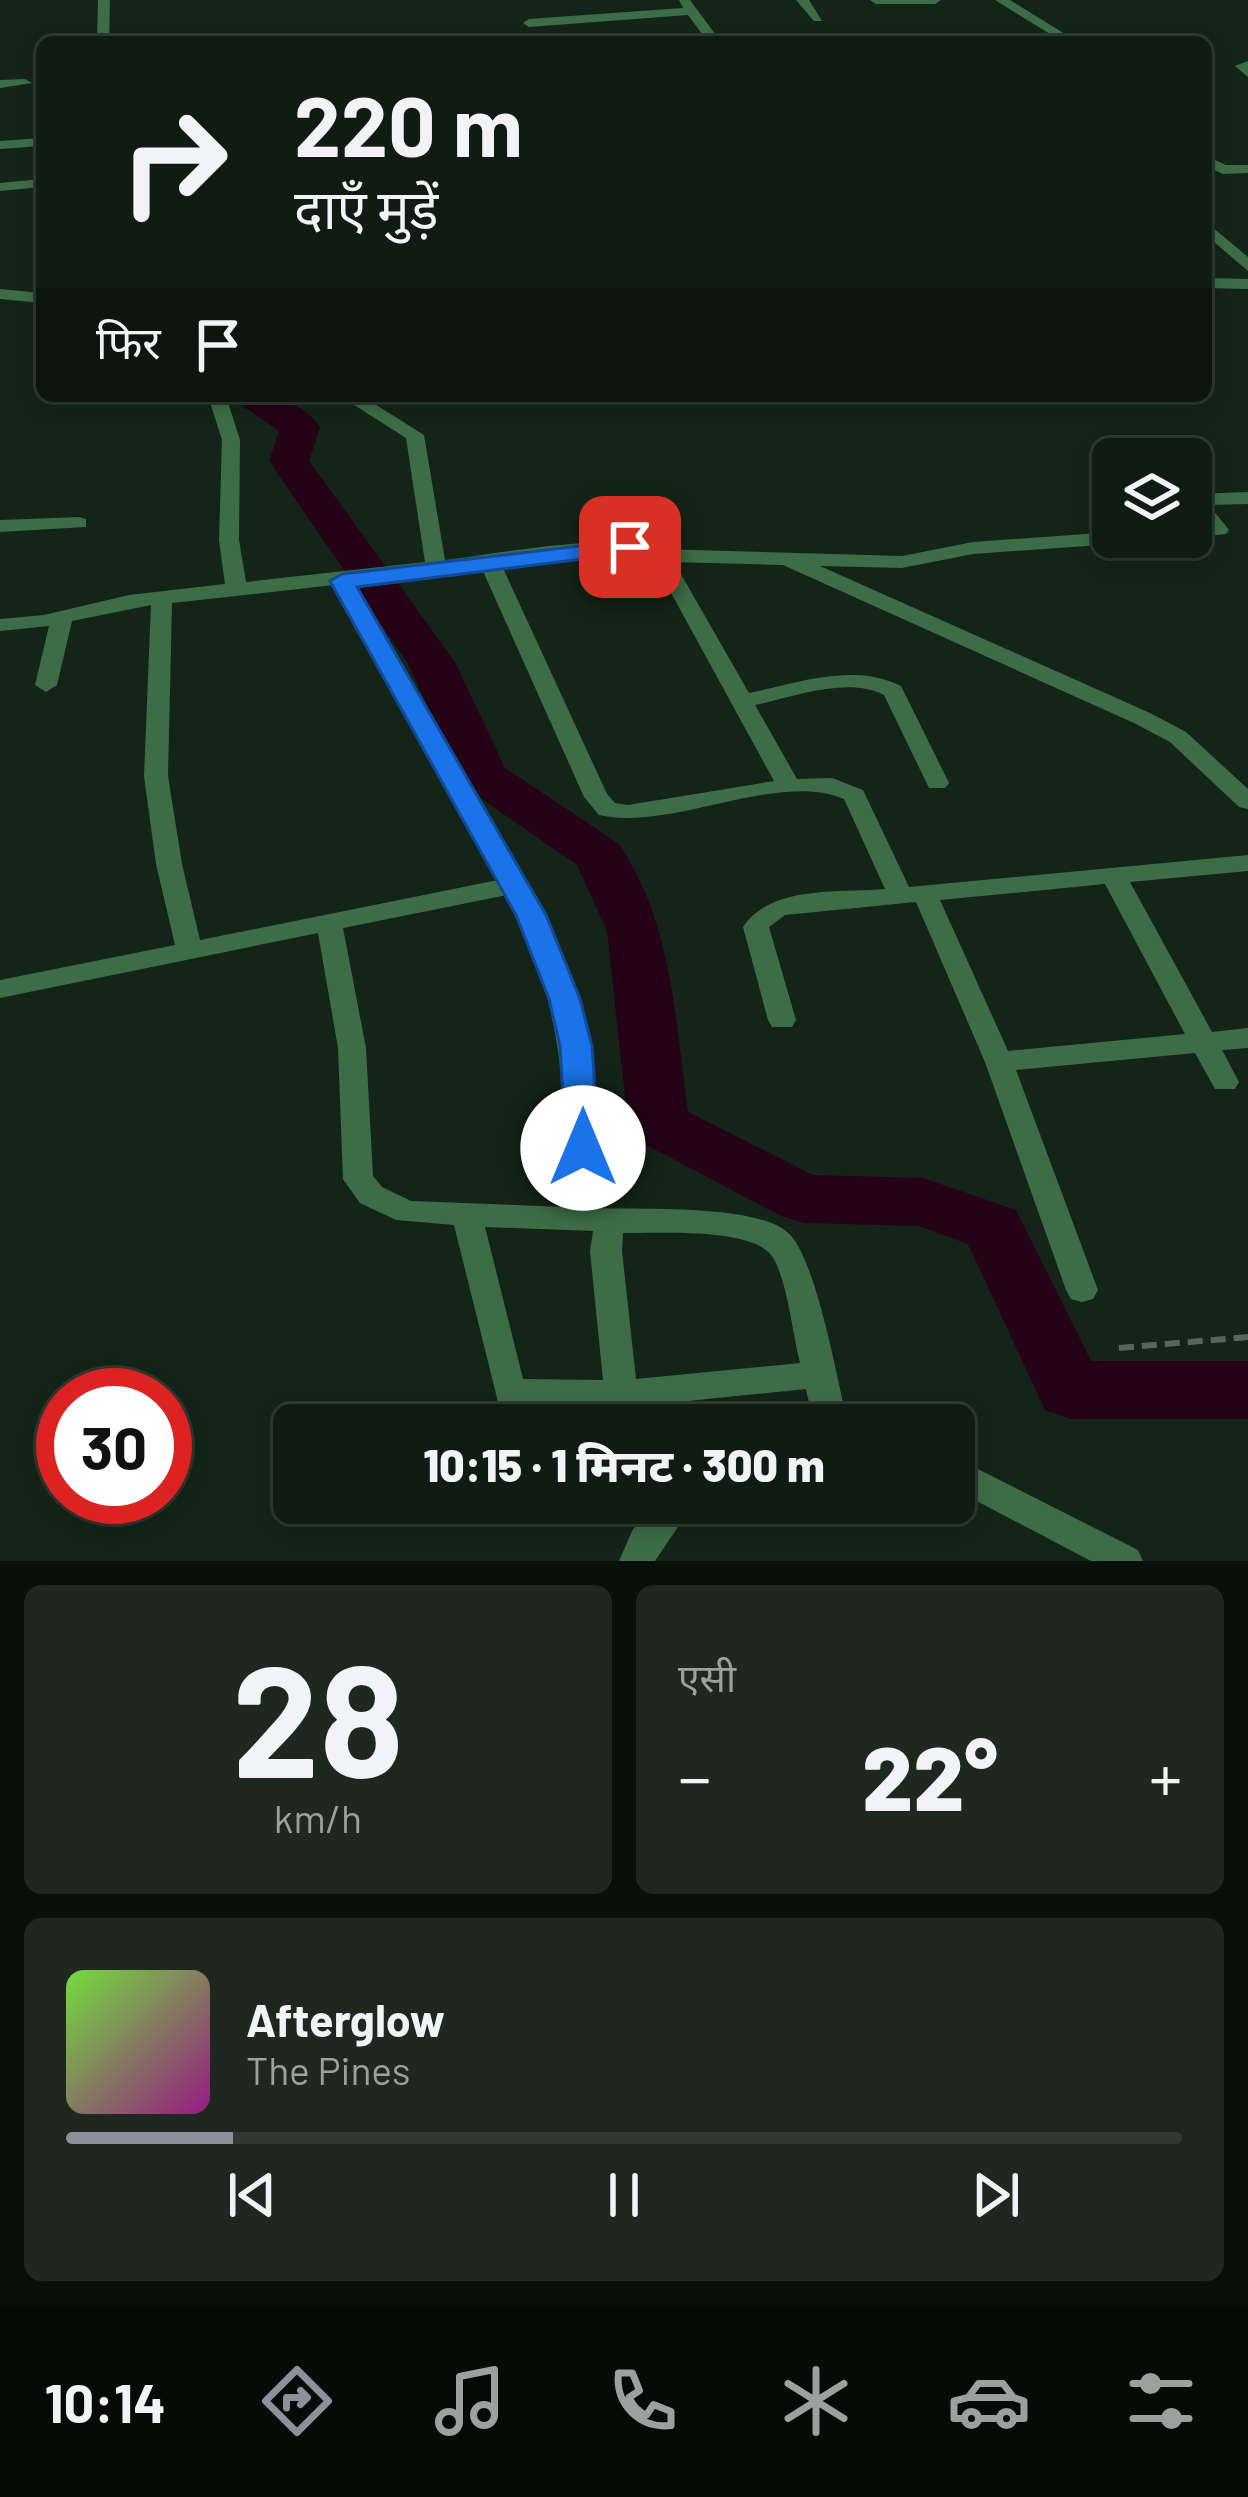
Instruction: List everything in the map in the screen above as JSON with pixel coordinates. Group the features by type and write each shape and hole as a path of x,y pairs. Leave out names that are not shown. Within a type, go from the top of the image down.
{"street":[{"path":"103,36 104,0"},
{"path":"802,0 818,18"},
{"path":"876,0 935,0"},
{"path":"1001,0 1062,36"},
{"path":"529,23 688,6 710,36"},
{"path":"0,84 25,83"},
{"path":"0,145 36,142"},
{"path":"1212,164 1223,170 1246,172"},
{"path":"0,187 36,184"},
{"path":"1212,232 1248,266"},
{"path":"1212,284 1248,284"},
{"path":"0,294 36,297"},
{"path":"219,402 231,440 229,540 236,592"},
{"path":"359,402 415,435 436,569"},
{"path":"1212,499 1248,498"},
{"path":"0,526 80,524"},
{"path":"0,625 112,603 630,547 657,555 902,562 973,548 1092,540"},
{"path":"657,555 789,786"},
{"path":"783,557 1142,718 1178,737 1248,802"},
{"path":"490,563 596,797 608,810 628,812 789,786 832,785 854,795 912,893 999,1062 1082,1290"},
{"path":"347,581 514,885 554,970 576,1046 594,1222 606,1250 620,1404"},
{"path":"163,598 156,776 169,864 189,950"},
{"path":"46,685 62,616"},
{"path":"742,701 860,680 880,681 893,691 937,784"},
{"path":"782,1020 758,945 756,927 765,914 797,904 1248,863"},
{"path":"1113,875 1225,1082"},
{"path":"0,989 514,885"},
{"path":"329,922 352,1048 358,1179 370,1195 407,1212 744,1226 778,1239 792,1263 826,1404"},
{"path":"999,1062 1248,1038"},
{"path":"468,1218 510,1392 584,1404"},
{"path":"654,1404 819,1374"},
{"path":"975,1483 1125,1561"},
{"path":"641,1550 661,1524"}],"path":[{"path":"1119,1348 1248,1337"}],"waterway":[{"path":"257,402 300,427 289,461 431,662 484,777 600,856 635,931 659,1124 804,1199 923,1202 993,1227 1070,1390 1248,1390"}],"route":[{"path":"583,1148 576,1046 565,999 531,915 342,581 630,547"}]}
